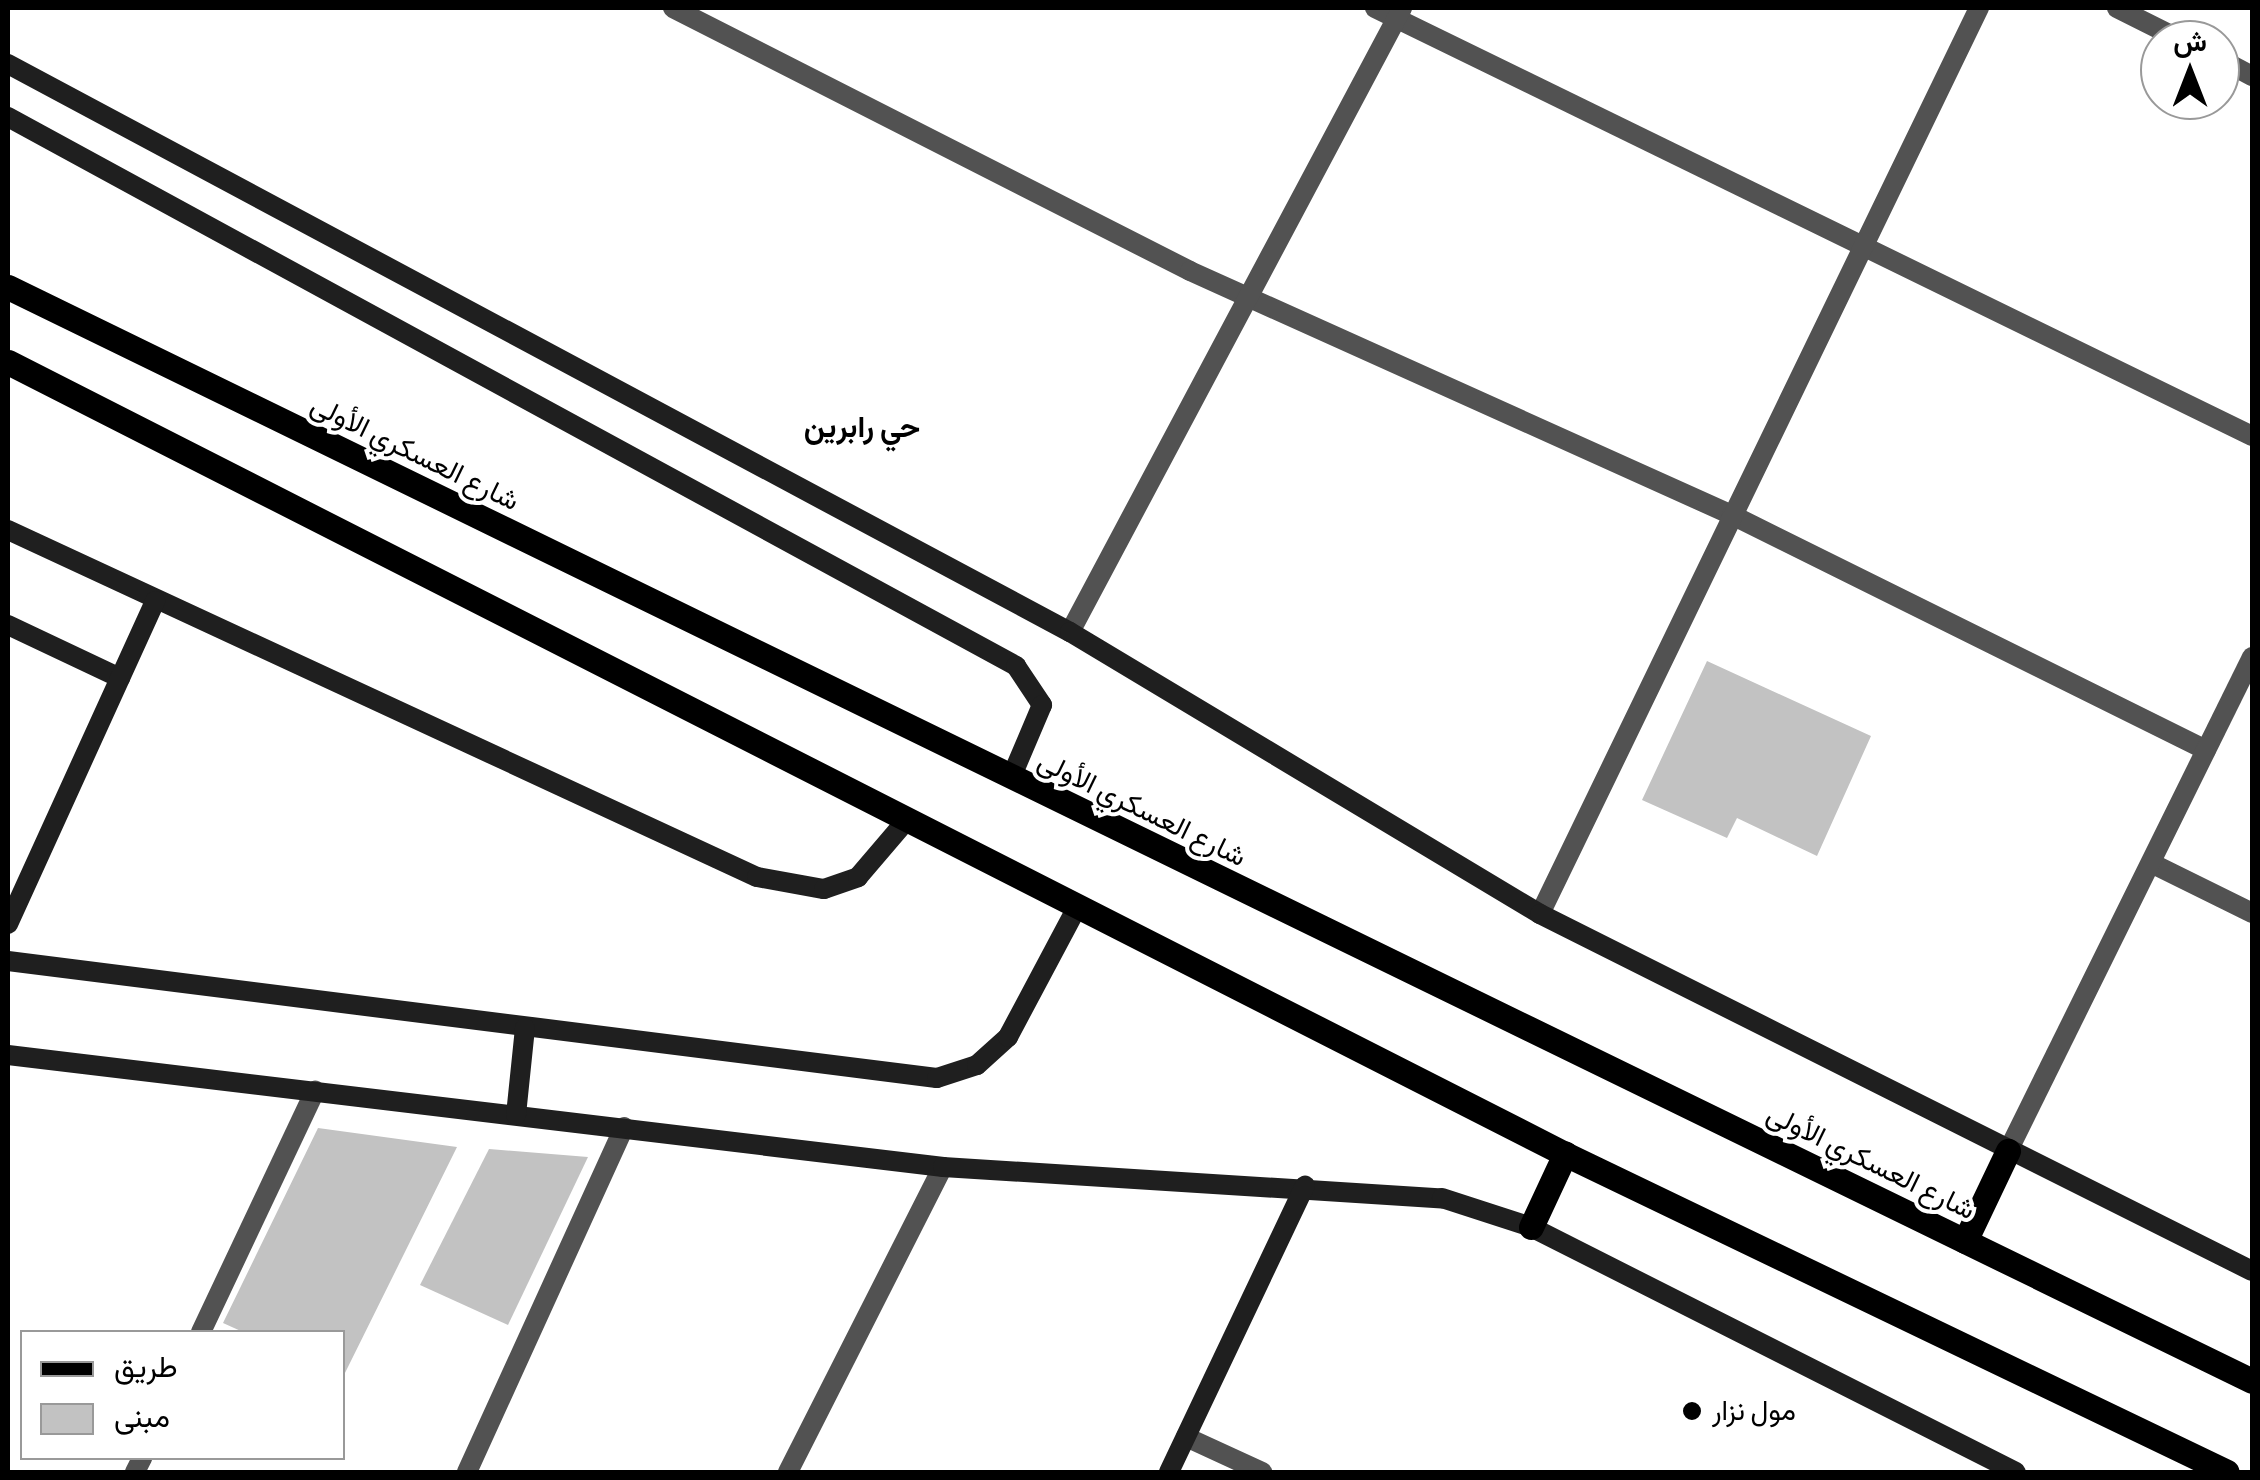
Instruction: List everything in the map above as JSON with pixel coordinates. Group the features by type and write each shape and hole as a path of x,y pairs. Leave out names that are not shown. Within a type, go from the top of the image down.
{"main road":[{"name":"شارع العسكري الأولى","path":"8,287 2252,1381"},
{"path":"8,362 1564,1154 2228,1472"},
{"path":"1965,1241 2008,1151"},
{"path":"1531,1227 1564,1154"}],"street":[{"path":"673,8 1190,271 1254,294 1732,515 2206,750"},
{"path":"1374,8 1399,13 1860,245 2252,436"},
{"path":"1540,914 1860,245 1980,8"},
{"path":"2117,8 2141,20"},
{"path":"1070,632 1254,294 1399,13"},
{"path":"8,64 1070,632 1540,914 2252,1271"},
{"path":"8,118 1016,666 1042,705 1011,778"},
{"path":"8,530 757,877 824,889 858,877 906,822"},
{"path":"8,924 155,601"},
{"path":"8,625 120,678"},
{"path":"2008,1151 2252,657"},
{"path":"2151,862 2252,913"},
{"path":"8,962 937,1078 977,1065 1008,1038 1077,907"},
{"path":"516,1115 525,1028"},
{"path":"8,1055 943,1168 1306,1186 1442,1198 1531,1227 2016,1472"},
{"path":"202,1330 315,1091"},
{"path":"467,1472 624,1127"},
{"path":"788,1472 943,1168"},
{"path":"1168,1472 1306,1186"},
{"path":"1186,1437 1262,1472"}],"building":[{"path":"1707,661 1871,736 1817,856 1737,818 1727,838 1642,800"},
{"path":"318,1128 457,1147 345,1373 345,1330 239,1330 223,1323"},
{"path":"489,1149 588,1157 508,1325 420,1285"}],"place":[{"name":"مول نزار","path":"1692,1411"}],"district":[{"name":"حي رابرين","path":"862,428"}]}
